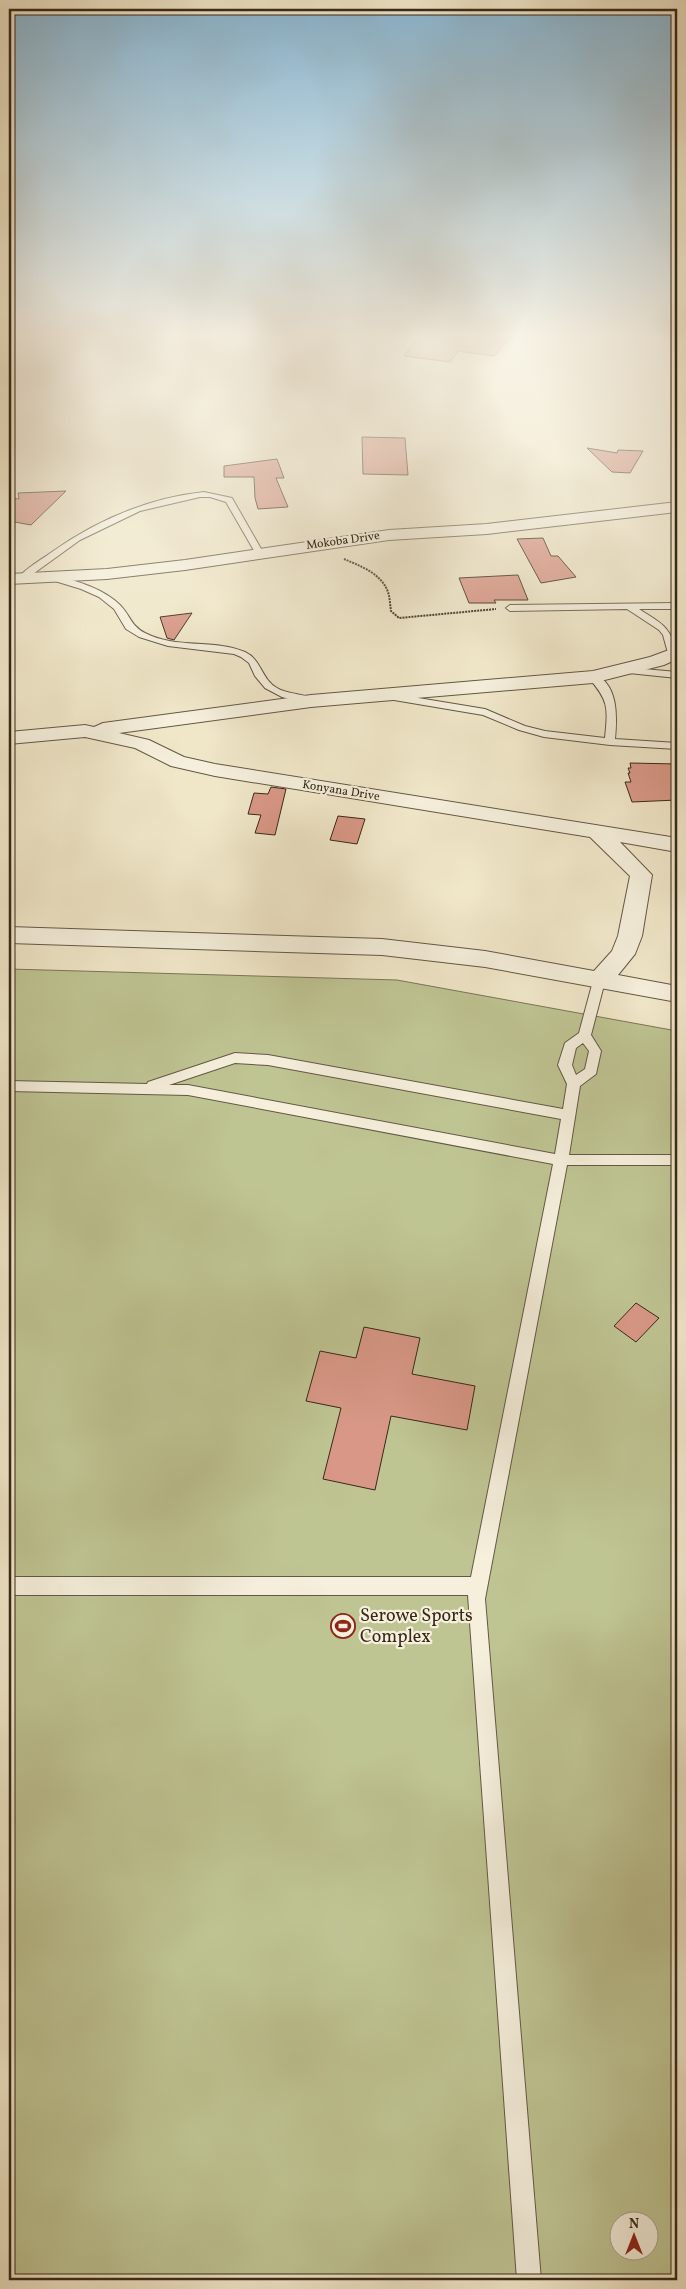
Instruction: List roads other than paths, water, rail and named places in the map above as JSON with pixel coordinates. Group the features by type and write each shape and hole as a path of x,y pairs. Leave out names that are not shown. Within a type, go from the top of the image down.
{"street":[{"name":"Mokoba Drive","path":"16,578 107,574 389,535 487,530 677,507"},
{"path":"85,731 311,702 593,677 622,670 675,652"},
{"name":"Konyana Drive","path":"9,738 85,731 142,744 178,762 215,770 677,845"},
{"path":"596,831 641,875"},
{"path":"599,981 622,954 630,936 641,875 658,862 677,854"},
{"path":"9,934 382,947 485,960 677,994"}],"lane":[{"path":"16,578 52,554 123,515 161,502 200,494 229,500 260,554"},
{"path":"47,576 99,594 118,608 131,629 147,637 162,642 244,654 256,662 264,682 275,691 311,702"},
{"path":"628,606 662,628 667,634 675,652"},
{"path":"510,608 677,606"},
{"path":"622,670 677,675"},
{"path":"593,677 609,693 613,722 610,742"},
{"path":"382,695 485,712 522,728 544,734 610,742 677,746"},
{"path":"529,2280 476,1599 569,1115 574,1084 565,1065 570,1046 584,1035 599,981"},
{"path":"574,1084 591,1071 595,1051 584,1035"},
{"path":"143,1088 235,1058 260,1060 569,1115"},
{"path":"9,1086 188,1090 561,1160 677,1160"},
{"path":"9,1586 478,1586"}],"place":[{"name":"Serowe Sports Complex","path":"343,1626"}]}
